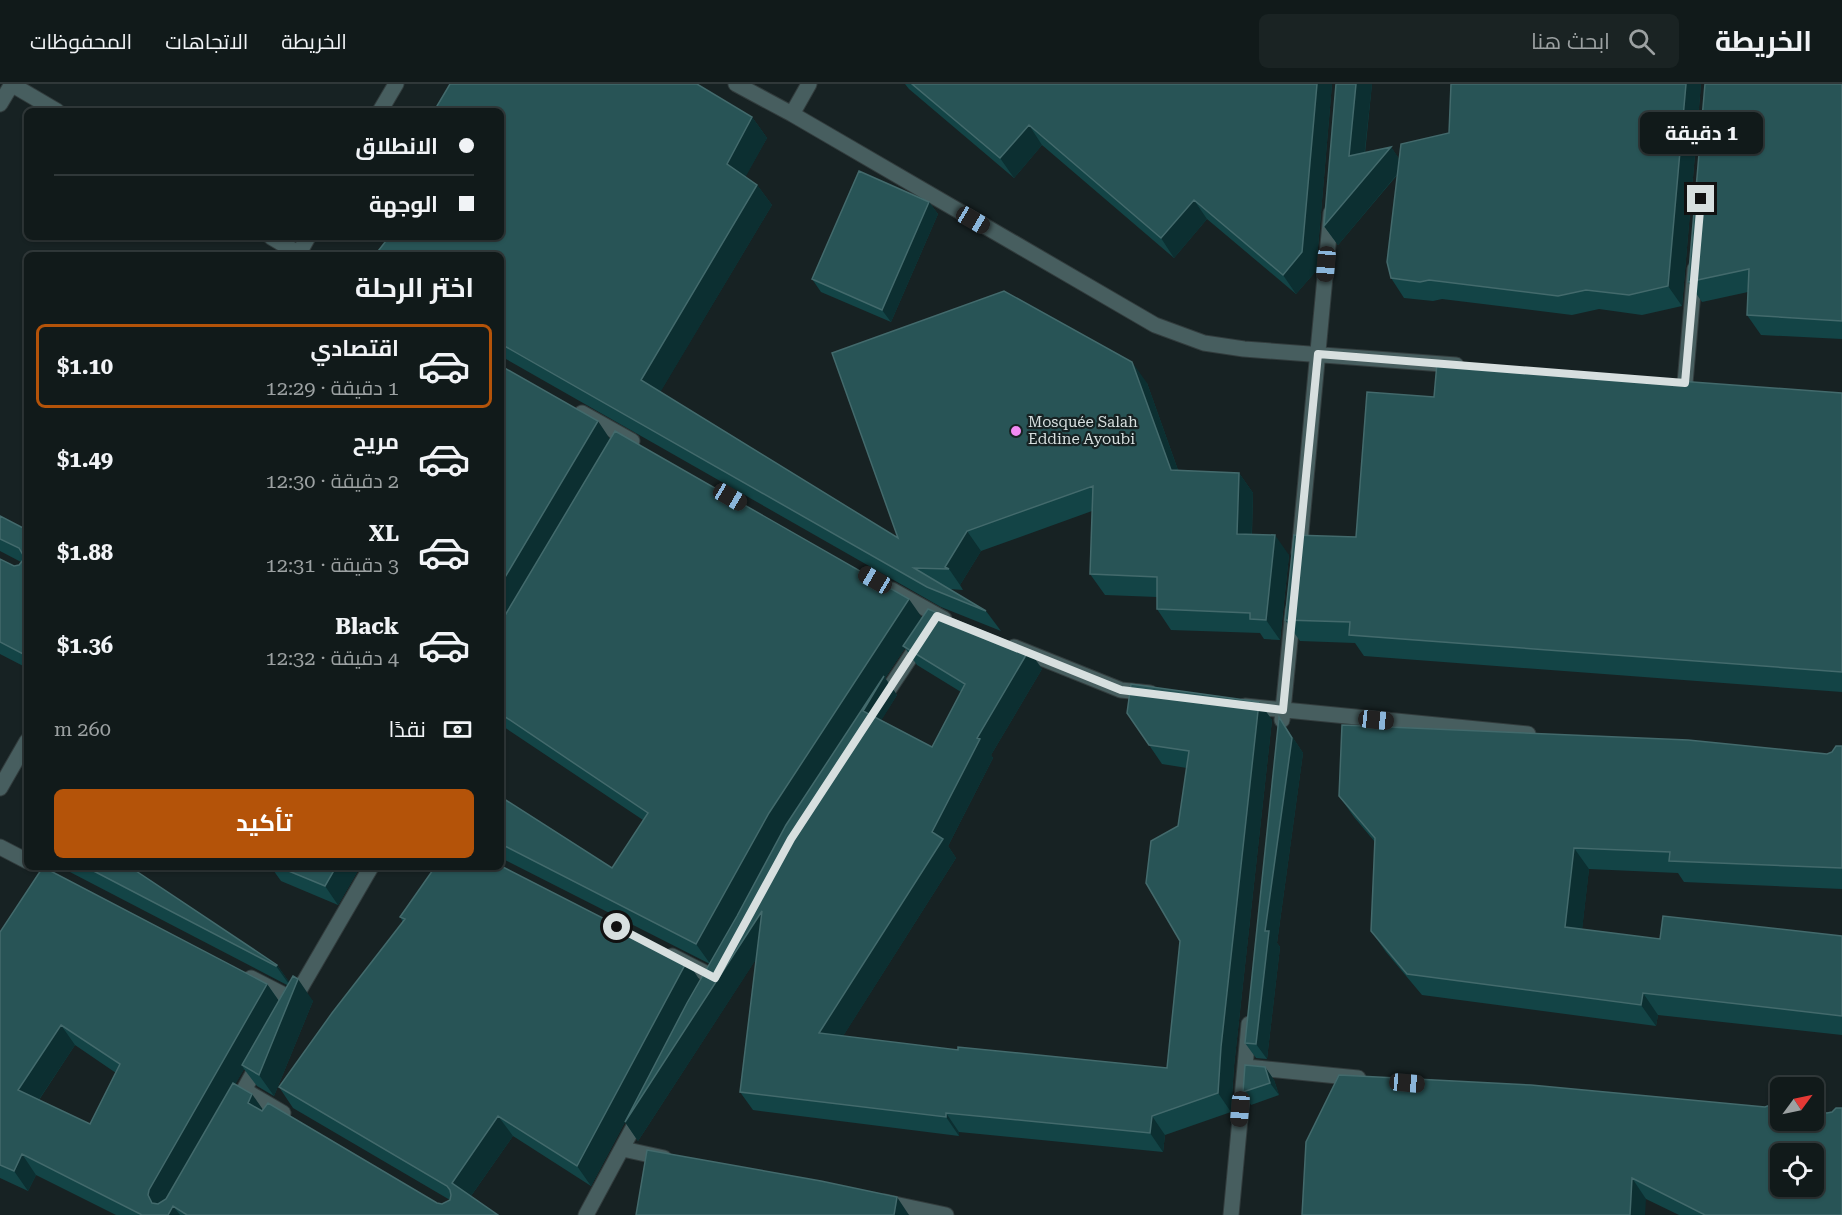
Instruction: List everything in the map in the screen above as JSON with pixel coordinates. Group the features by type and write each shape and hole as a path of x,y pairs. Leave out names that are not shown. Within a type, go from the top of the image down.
{"street":[{"path":"0,104 12,84 52,108"},
{"path":"382,108 396,84"},
{"path":"736,84 792,114 1155,326 1204,343 1244,349 1472,366"},
{"path":"792,114 809,84"},
{"path":"1297,568 1332,202"},
{"path":"276,240 296,252"},
{"path":"1685,383 1696,251"},
{"path":"574,408 623,442 647,449"},
{"path":"875,580 937,616 959,625"},
{"path":"1280,734 1295,592"},
{"path":"873,713 937,616"},
{"path":"1002,642 1121,690 1167,696"},
{"path":"1225,703 1545,736"},
{"path":"0,788 24,746"},
{"path":"0,847 24,859"},
{"path":"241,973 291,1005 369,870"},
{"path":"663,951 715,978"},
{"path":"1231,1215 1251,1008"},
{"path":"228,1119 266,1050"},
{"path":"1244,1067 1375,1080"},
{"path":"244,1090 295,1120"},
{"path":"586,1215 647,1101"},
{"path":"623,1149 682,1162"},
{"path":"870,1199 946,1215"}],"building":[{"path":"450,84 697,84 752,117 727,164 757,185 641,380 898,538 832,353 1004,291 1132,362 1171,470 1239,473 1237,534 1275,535 1266,620 1250,619 1250,613 1157,609 1157,577 1090,574 1093,486 967,531 945,567 949,569 914,568 986,611 927,587 504,346 504,252 377,252 387,240 504,240 504,108 436,108"},
{"path":"912,84 1317,84 1302,252 1283,275 1194,200 1161,238 1029,125 1000,158"},
{"path":"1336,84 1356,84 1349,156 1391,147 1324,226"},
{"path":"1451,84 1686,84 1668,286 1629,295 1586,290 1558,296 1429,280 1420,282 1391,278 1387,262 1401,144 1449,133"},
{"path":"1705,84 1842,84 1842,321 1747,315 1749,269 1688,282"},
{"path":"859,171 929,202 882,310 812,279"},
{"path":"1437,363 1842,393 1842,672 1349,635 1350,622 1285,620 1294,535 1356,537 1367,392 1434,397"},
{"path":"504,368 598,421 504,579"},
{"path":"615,431 909,599 769,813 696,944 504,846 504,799 612,868 648,813 504,716 504,617"},
{"path":"0,516 24,528 24,654 0,642 0,559 14,566 19,565 23,560 23,555 19,548 0,539"},
{"path":"928,609 1029,650 977,738 980,739 932,832 943,839 819,1033 958,1050 958,1047 1167,1068 1180,941 1146,883 1151,841 1178,826 1189,751 1149,745 1127,713 1131,684 1259,702 1221,1047 1218,1093 1152,1116 1150,1133 946,1113 946,1117 740,1092 762,911 625,1122 687,1003 786,825 884,676 863,711 932,747 965,684 903,646"},
{"path":"1279,717 1292,738 1265,931 1269,931 1256,1044 1245,1043"},
{"path":"1342,725 1688,740 1827,754 1832,752 1836,746 1842,746 1842,868 1669,861 1670,852 1574,848 1565,927 1660,939 1663,916 1842,936 1842,1016 1643,993 1641,1005 1407,974 1371,931 1375,838 1339,796"},
{"path":"504,868 687,961 577,1166 498,1116 452,1183 498,1215 187,1215 173,1206 168,1215 142,1215 22,1154 14,1171 0,1165 0,932 41,870 49,870 267,984 149,1190 148,1195 152,1203 158,1204 166,1199 233,1083 252,1094 248,1103 262,1111 268,1103 437,1203 442,1204 450,1200 450,1190 447,1186 279,1087 332,1013 405,919 400,917 433,870 504,870","holes":["61,1025 120,1064 90,1124 18,1090"]},
{"path":"92,870 134,870 276,966"},
{"path":"286,870 334,870 325,886"},
{"path":"293,976 298,979 259,1075 242,1065"},
{"path":"1245,1065 1265,1067 1270,1083 1243,1092"},
{"path":"1339,1075 1531,1085 1765,1107 1770,1105 1770,1131 1824,1131 1824,1113 1842,1108 1842,1215 1705,1215 1632,1178 1630,1215 1302,1215 1306,1142"},
{"path":"647,1150 897,1197 894,1215 636,1215"}],"place":[{"name":"Mosquée Salah Eddine Ayoubi","path":"1016,431"}],"route":[{"path":"617,927 715,978 791,839 937,616 1121,690 1283,710 1318,354 1685,383 1701,199"}]}
